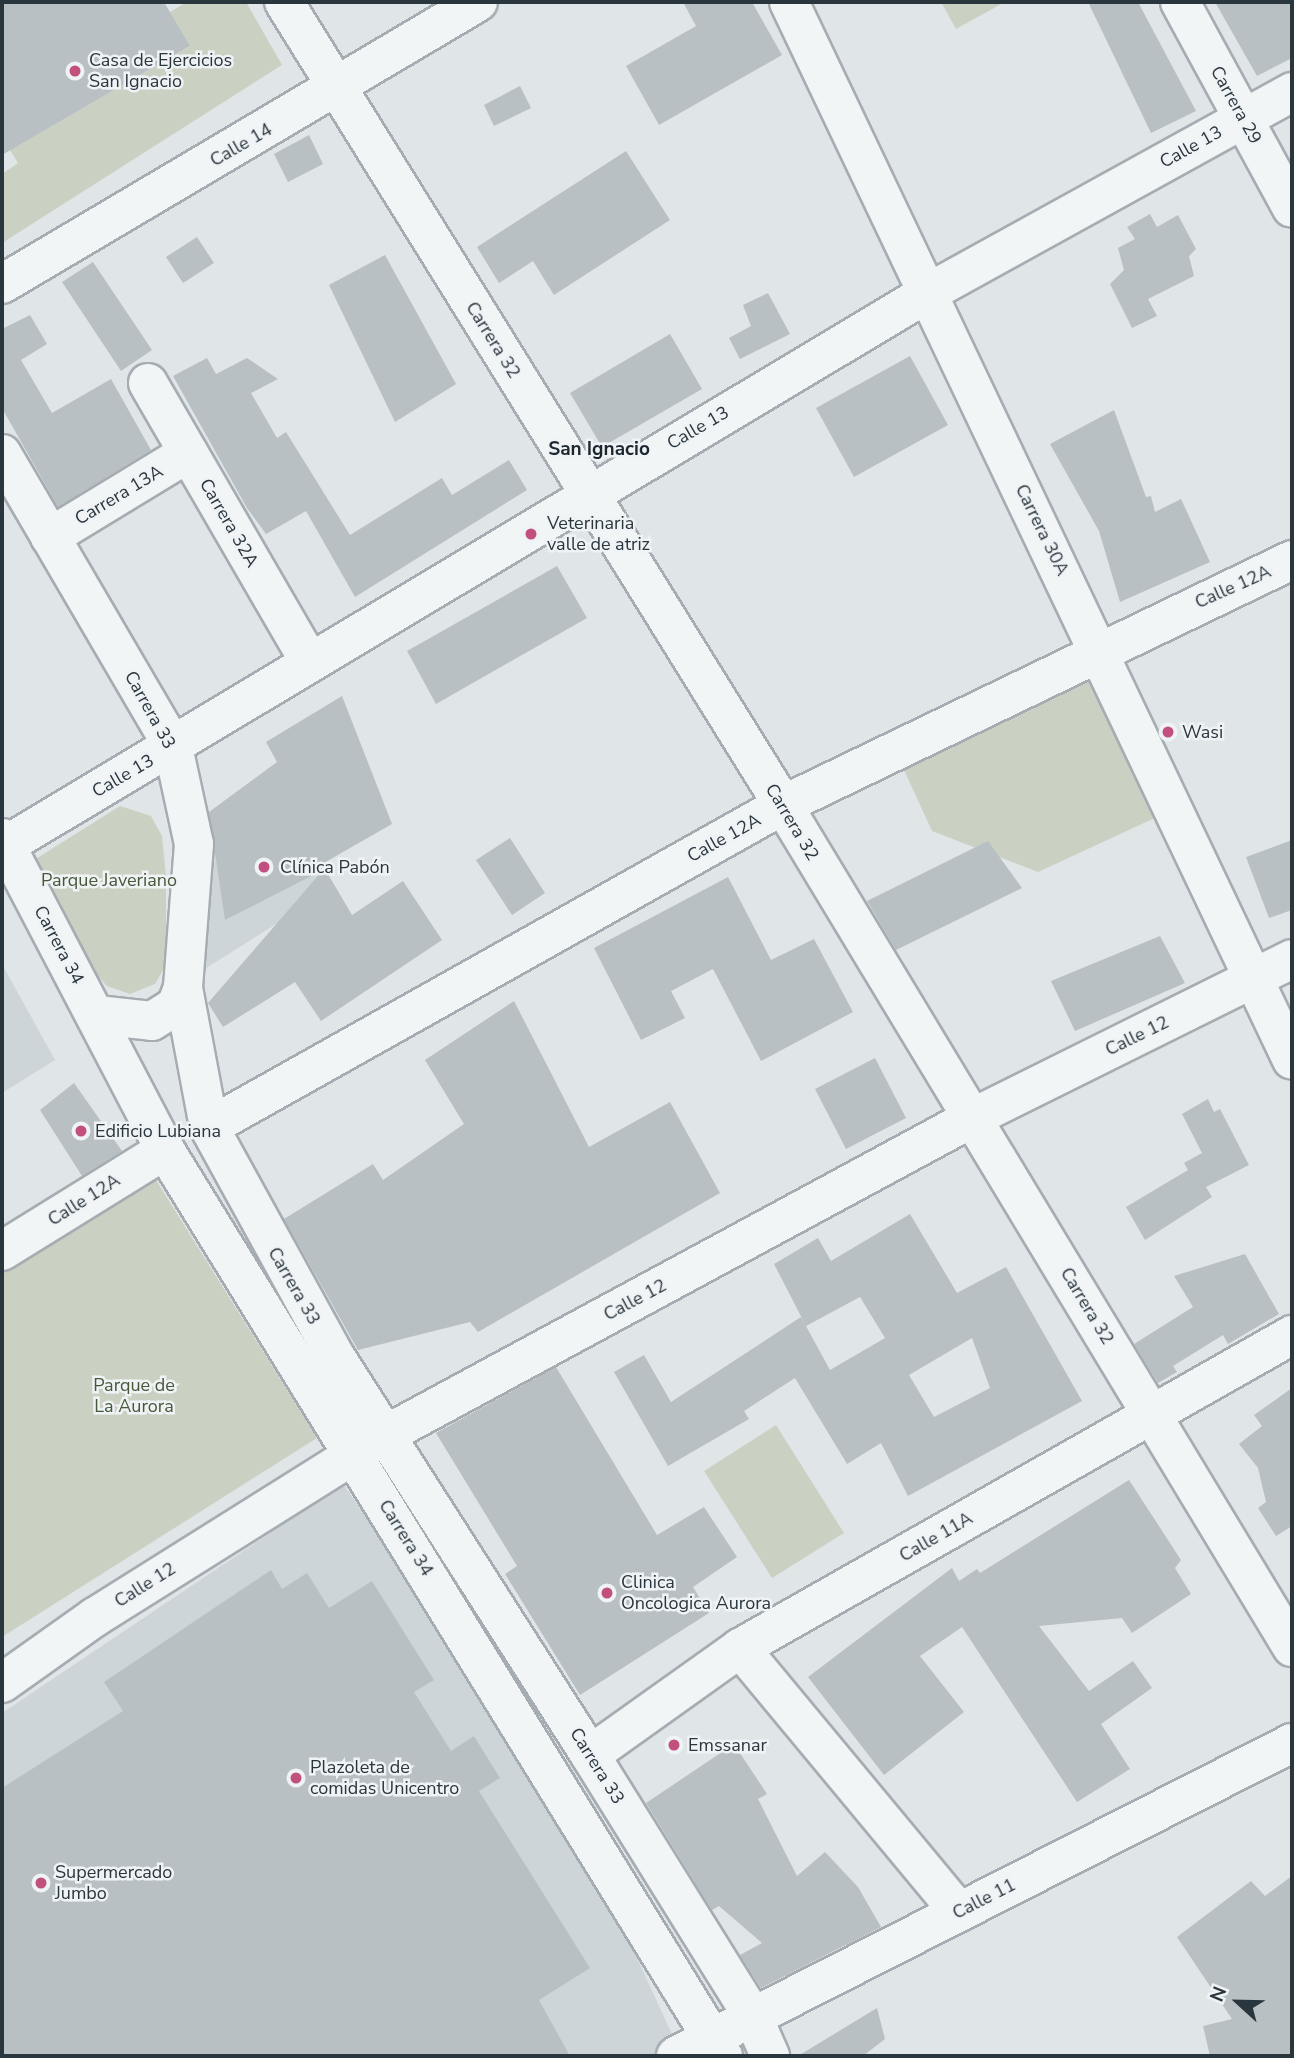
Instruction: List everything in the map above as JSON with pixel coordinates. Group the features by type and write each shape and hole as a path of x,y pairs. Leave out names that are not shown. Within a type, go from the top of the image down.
{"street":[{"name":"Carrera 32","path":"284,2 783,805 1153,1413 1292,1647"},
{"name":"Calle 14","path":"2,284 338,89 478,2"},
{"name":"Carrera 30A","path":"789,2 926,294 1101,647 1292,1059"},
{"name":"Carrera 29","path":"1180,2 1292,208"},
{"name":"Calle 13","path":"4,841 173,747 588,492 926,294 1292,92"},
{"name":"Carrera 32A","path":"148,383 310,663"},
{"name":"Carrera 13A","path":"50,537 188,453"},
{"name":"Carrera 33","path":"2,454 173,747 194,844 183,988 209,1127 370,1444 590,1755 753,2017 770,2056"},
{"name":"Calle 12A","path":"209,1127 783,805 1101,647 1292,560"},
{"name":"Carrera 34","path":"4,841 166,1150 370,1444 719,2046"},
{"name":"Calle 12","path":"2,1683 370,1444 972,1118 1292,959"},
{"path":"97,1015 152,1021 176,1006 183,988"},
{"name":"Calle 12A","path":"2,1251 166,1150"},
{"name":"Calle 11A","path":"590,1755 740,1648 1292,1335"},
{"path":"740,1648 959,1912"},
{"name":"Calle 11","path":"676,2056 719,2046 753,2017 1292,1743"}],"shaded area":[{"name":"Clínica Pabón","path":"269,768 335,887 203,970 199,854 217,843 203,817"},
{"path":"2,964 55,1060 2,1093"},
{"path":"343,1484 466,1662 631,1945 682,2056 2,2056 2,1713"}],"green space":[{"path":"187,2 246,2 282,65 2,243 2,174 18,163 10,150 189,47 170,12"},
{"path":"941,2 1005,2 956,29"},
{"path":"1089,671 1157,817 1038,872 932,831 899,759"},
{"name":"Parque Javeriano","path":"120,806 151,816 162,836 166,876 166,965 155,984 130,994 107,986 90,967 34,860"},
{"name":"Parque de La Aurora","path":"154,1177 317,1438 2,1637 2,1273"},
{"path":"776,1425 844,1533 772,1578 704,1471"}],"building":[{"name":"Casa de Ejercicios San Ignacio","path":"2,2 164,2 190,46 2,155"},
{"path":"683,2 752,2 782,55 659,125 626,66 696,26"},
{"path":"1088,2 1138,2 1196,111 1151,133"},
{"path":"1215,2 1292,2 1292,58 1257,76"},
{"path":"520,86 531,108 494,126 484,105"},
{"path":"309,135 323,164 288,182 274,154"},
{"path":"626,151 670,220 554,295 533,261 499,283 477,247"},
{"path":"1150,214 1157,227 1178,215 1196,249 1189,256 1194,276 1148,299 1157,316 1132,328 1110,284 1124,270 1118,248 1135,239 1127,227"},
{"path":"197,237 214,263 183,283 166,257"},
{"path":"385,255 456,384 395,422 329,285"},
{"path":"93,262 152,350 121,371 62,282"},
{"path":"768,293 790,334 740,359 729,338 751,326 743,305"},
{"path":"30,315 47,344 21,360 52,413 111,379 151,450 58,507 2,408 2,329"},
{"path":"670,334 702,389 602,447 570,393"},
{"path":"910,356 948,425 854,477 816,408"},
{"path":"207,358 216,374 247,358 278,379 251,393 277,438 286,432 350,535 442,478 452,495 509,460 527,490 355,597 306,511 266,534 247,508 173,376"},
{"path":"1114,410 1146,497 1151,496 1155,512 1181,499 1210,562 1120,602 1099,531 1050,444"},
{"path":"557,566 587,618 436,704 407,651"},
{"path":"342,696 392,824 322,864 352,915 403,881 442,940 321,1021 295,982 223,1027 208,1003 323,870 225,920 209,812 277,762 266,742"},
{"path":"510,838 545,893 512,915 476,860"},
{"path":"1292,840 1292,910 1269,918 1246,857"},
{"path":"988,841 1022,888 896,950 867,901"},
{"path":"728,877 771,960 814,939 853,1012 761,1061 713,969 671,991 685,1018 641,1040 594,948"},
{"path":"1160,936 1185,983 1075,1031 1051,981"},
{"path":"514,1001 589,1147 670,1102 720,1193 478,1332 470,1322 358,1350 284,1219 373,1164 383,1180 464,1124 425,1060"},
{"path":"875,1058 906,1118 846,1149 815,1089"},
{"name":"Edificio Lubiana","path":"74,1083 122,1151 82,1176 40,1110"},
{"path":"1208,1099 1214,1112 1220,1109 1249,1165 1206,1187 1212,1197 1145,1240 1126,1207 1188,1170 1184,1163 1202,1153 1182,1114"},
{"path":"910,1214 957,1293 1006,1267 1082,1401 908,1496 881,1443 847,1464 795,1378 744,1411 749,1419 668,1466 614,1372 644,1355 671,1402 801,1317 806,1326 774,1264 818,1238 831,1261","holes":["860,1297 885,1338 830,1370 806,1326","972,1338 990,1388 934,1417 909,1375"]},
{"path":"1245,1254 1279,1314 1228,1344 1223,1335 1173,1366 1177,1372 1158,1383 1134,1344 1193,1307 1174,1276"},
{"path":"556,1367 657,1535 704,1507 737,1557 693,1587 709,1613 580,1695 505,1574 517,1566 436,1433"},
{"path":"1292,1388 1292,1526 1276,1536 1258,1508 1266,1502 1258,1468 1239,1444 1262,1426 1254,1415"},
{"path":"1129,1480 1181,1560 1175,1568 1191,1594 1132,1633 1122,1618 1039,1626 1089,1691 1133,1661 1152,1688 1101,1724 1130,1769 1077,1802 962,1627 920,1656 964,1712 884,1775 808,1677 952,1568 959,1581 977,1569 980,1573"},
{"path":"271,1570 282,1589 307,1573 329,1608 372,1581 434,1680 414,1692 451,1751 474,1736 500,1778 479,1791 590,1968 539,2000 570,2056 2,2056 2,1788 123,1711 104,1682"},
{"path":"734,1744 767,1794 758,1799 797,1876 825,1852 858,1887 881,1927 761,1988 740,1955 762,1943 719,1906 712,1910 646,1803"},
{"path":"1292,1876 1292,2056 1210,2056 1203,2026 1232,2019 1177,1937 1251,1881 1265,1896"},
{"path":"877,2008 885,2039 863,2056 798,2056"}],"place":[{"name":"Casa de Ejercicios San Ignacio","path":"75,71"},
{"name":"Veterinaria valle de atriz","path":"531,534"},
{"name":"Wasi","path":"1168,732"},
{"name":"Clínica Pabón","path":"264,867"},
{"name":"Edificio Lubiana","path":"81,1131"},
{"name":"Clinica Oncologica Aurora","path":"607,1593"},
{"name":"Emssanar","path":"674,1745"},
{"name":"Plazoleta de comidas Unicentro","path":"296,1778"},
{"name":"Supermercado Jumbo","path":"41,1883"}],"district":[{"name":"San Ignacio","path":"599,450"}]}
